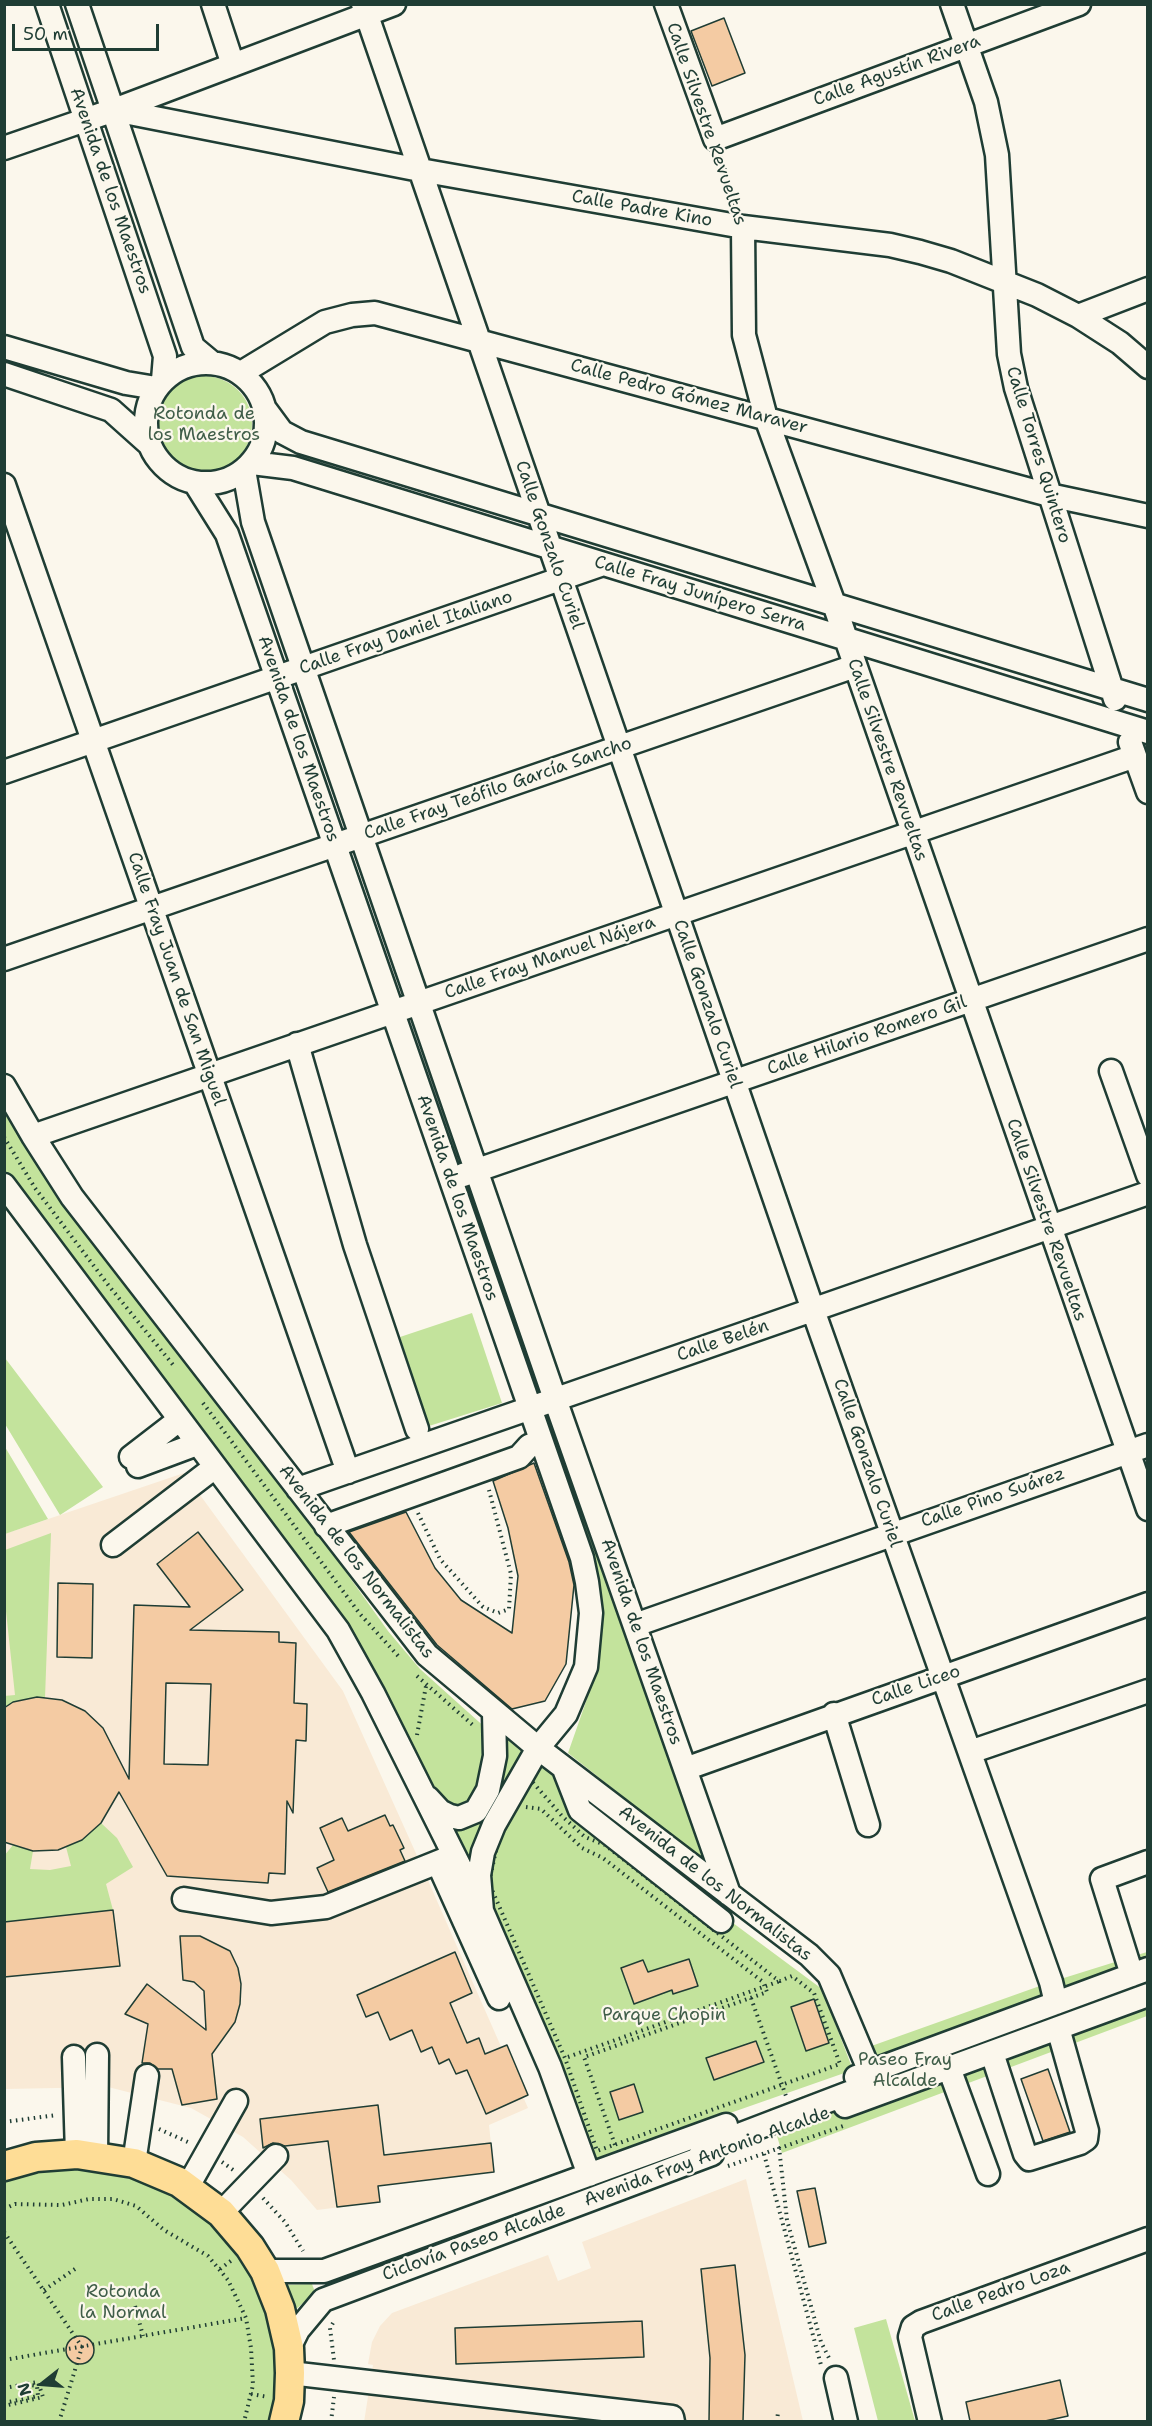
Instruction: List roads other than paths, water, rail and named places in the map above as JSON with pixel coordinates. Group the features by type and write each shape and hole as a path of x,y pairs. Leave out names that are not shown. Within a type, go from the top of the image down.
{"main road":[{"path":"4,2166 36,2157 86,2155 134,2163 187,2188 221,2213 250,2247 265,2271 280,2309 289,2360 289,2401 278,2410"}],"street":[{"name":"Avenida de los Maestros","path":"47,4 165,356 160,384"},
{"name":"Avenida de los Maestros","path":"77,4 193,347 211,362"},
{"path":"213,4 233,65"},
{"path":"4,148 233,65 364,10 394,4"},
{"name":"Calle Silvestre Revueltas","path":"666,4 715,139"},
{"name":"Calle Torres Quintero","path":"952,4 986,102 997,155 1003,282 1009,354 1016,388 1111,689 1148,792"},
{"name":"Calle Agustín Rivera","path":"715,139 1079,4"},
{"name":"Calle Gonzalo Curiel","path":"364,10 813,1310 970,1752 1056,2003"},
{"name":"Calle Padre Kino","path":"114,110 420,170 743,227 890,245 951,261 1078,316 1120,343 1148,367"},
{"name":"Calle Silvestre Revueltas","path":"743,227 744,335 766,418 834,604 1049,1227 1138,1449 1148,1509"},
{"path":"1078,316 1148,289"},
{"name":"Calle Pedro Gómez Maraver","path":"241,373 325,322 352,315 375,313 1049,495 1148,516"},
{"path":"4,347 126,383 160,384"},
{"path":"4,374 111,410 149,444 166,468 178,477 195,483 212,483 229,479 248,466 262,446 266,428 265,409 260,395 241,373 211,362 193,363 177,369 160,384 146,415 149,444"},
{"name":"Calle Fray Junípero Serra","path":"265,409 282,432 301,442 1148,700"},
{"name":"Avenida de los Maestros","path":"248,466 253,522 555,1399 729,1894"},
{"name":"Calle Fray Junípero Serra","path":"248,466 293,468 1148,732"},
{"name":"Avenida de los Maestros","path":"195,483 226,534 582,1558 591,1613 586,1667 567,1714 538,1748 483,1852 478,1893 482,1911"},
{"name":"Calle Fray Juan de San Miguel","path":"4,485 348,1472"},
{"name":"Calle Fray Daniel Italiano","path":"4,772 603,564"},
{"name":"Calle Fray Teófilo García Sancho","path":"4,959 855,666"},
{"name":"Calle Fray Manuel Nájera","path":"33,1136 1135,756"},
{"name":"Calle Hilario Romero Gil","path":"450,1179 1148,939"},
{"path":"297,1044 355,1245 417,1429"},
{"path":"1111,1071 1148,1175"},
{"name":"Avenida de los Normalistas","path":"4,1086 72,1197 427,1656 538,1748 809,1955 829,1975 870,2072"},
{"path":"4,1185 338,1630 421,1790 499,1998"},
{"name":"Calle Belén","path":"298,1489 1148,1192"},
{"path":"179,1420 135,1462 197,1444"},
{"path":"326,1526 519,1457 529,1446 541,1441"},
{"name":"Calle Pino Suárez","path":"635,1625 892,1533 1138,1449"},
{"path":"113,1545 215,1467"},
{"name":"Calle Liceo","path":"685,1769 1148,1604"},
{"path":"970,1752 1148,1691"},
{"path":"421,1790 440,1811 450,1816 459,1818 476,1811 488,1790 495,1756 494,1713"},
{"path":"834,1714 867,1825"},
{"path":"564,1768 580,1810 721,1921"},
{"path":"184,1899 271,1913 326,1907 445,1859"},
{"path":"445,1859 482,1911 550,2067 589,2175"},
{"path":"1140,1972 1102,1879 1148,1862"},
{"name":"Avenida Fray Antonio Alcalde","path":"265,2271 324,2271 589,2175 618,2154 870,2072 1140,1972"},
{"name":"Avenida Fray Antonio Alcalde","path":"289,2360 298,2330 323,2300 698,2158 777,2140 949,2068 1148,1995"},
{"path":"992,2053 1025,2154 1029,2159 1080,2143 1086,2139 1087,2131 1058,2028"},
{"path":"86,2155 97,2055"},
{"path":"74,2057 76,2114 86,2155"},
{"path":"949,2068 988,2174"},
{"path":"698,2158 710,2146 859,2089 870,2072"},
{"path":"134,2163 147,2076"},
{"path":"187,2188 236,2102"},
{"path":"221,2213 276,2156"},
{"name":"Calle Pedro Loza","path":"930,2421 910,2337 913,2327 921,2322 1148,2239"},
{"path":"289,2360 672,2416 673,2421"},
{"path":"838,2388 846,2421"}],"park label":[{"name":"Rotonda de los Maestros","path":"204,424"},
{"name":"Parque Chopin","path":"664,2015"},
{"name":"Paseo Fray Alcalde","path":"905,2070"},
{"name":"Rotonda la Normal","path":"123,2302"}]}
